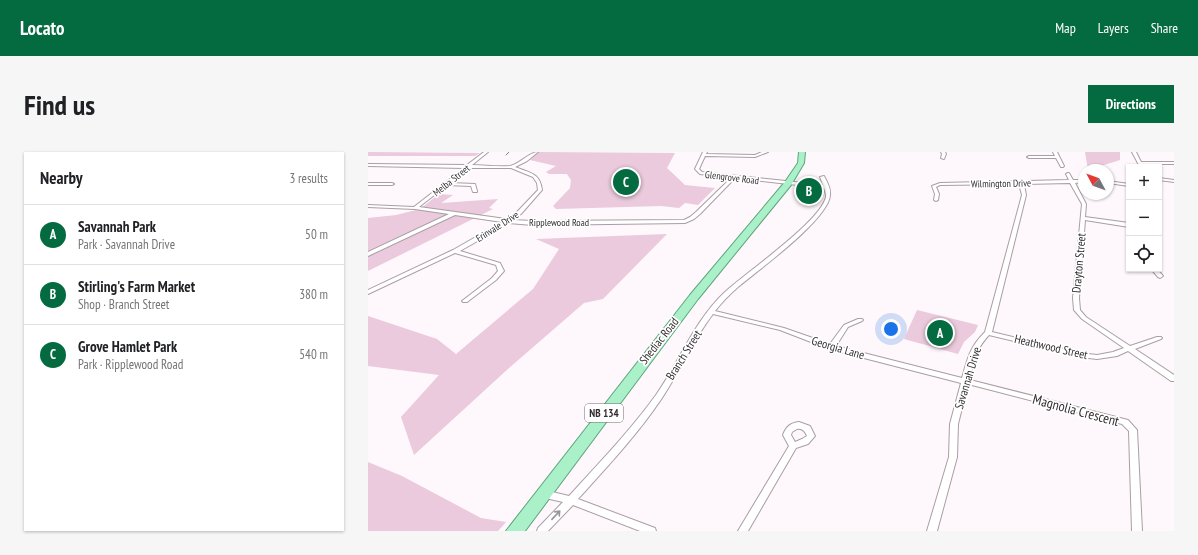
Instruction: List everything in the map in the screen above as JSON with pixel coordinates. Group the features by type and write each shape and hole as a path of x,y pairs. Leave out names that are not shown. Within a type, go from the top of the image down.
{"main road":[{"name":"Shediac Road","path":"515,531 542,493 694,297 788,183 800,163 802,152"}],"street":[{"name":"Melba Street","path":"415,208 486,152"},
{"path":"512,167 526,160 536,152"},
{"path":"704,153 750,156 766,152"},
{"path":"942,158 944,154 943,152"},
{"path":"1056,152 1062,166"},
{"path":"1134,152 1140,164"},
{"name":"Glengrove Road","path":"704,153 697,169 699,172 788,183"},
{"path":"1029,157 1057,157"},
{"path":"1158,164 1174,163"},
{"name":"Erinvale Drive","path":"368,165 470,165 512,167 535,176 539,183 540,190 529,203 507,221 455,251 369,291"},
{"name":"Drayton Street","path":"1068,174 1083,202 1076,308 1081,316 1174,379"},
{"name":"Ripplewood Road","path":"368,206 415,208 507,221 541,223 685,221 698,213 734,177"},
{"path":"822,177 827,187"},
{"path":"1162,178 1174,180"},
{"name":"Savannah Drive","path":"932,531 953,457 954,424 973,352 979,342 988,333 1024,195 1021,182"},
{"name":"Wilmington Drive","path":"936,200 937,194 934,187 938,184 1078,182"},
{"path":"788,183 827,187"},
{"path":"1114,183 1126,185"},
{"path":"368,184 392,184"},
{"path":"447,184 473,185 475,191"},
{"name":"Branch Street","path":"542,531 636,425 658,396 712,312 735,286 794,238 814,219 828,197 827,187"},
{"path":"368,254 454,214"},
{"path":"1083,218 1126,225"},
{"path":"455,251 498,264 501,271 464,301"},
{"path":"1157,272 1160,276"},
{"name":"Georgia Lane","path":"712,312 782,329 832,347 965,382"},
{"path":"832,347 846,326 860,320"},
{"name":"Heathwood Street","path":"988,333 1093,357 1108,356 1159,338"},
{"name":"Magnolia Crescent","path":"965,382 1117,420 1130,426 1133,430 1138,531"},
{"path":"743,531 793,446"},
{"path":"542,493 571,500 651,531"}],"shaded area":[{"path":"368,152 480,153 475,156 368,156"},
{"path":"539,152 675,153 667,168 685,185 715,188 698,205 685,203 679,208 661,206 556,209 553,206 570,188 571,180 567,174 549,174 546,172 556,166 530,160"},
{"path":"1085,152 1120,152 1120,160 1107,164 1087,164"},
{"path":"439,194 453,195 441,203 498,199 489,208 493,209 368,271 368,218 396,215 420,209"},
{"path":"667,234 603,299 584,303 509,368 414,455 401,417 439,375 368,366 368,316 437,339 456,354 533,289 559,249 536,239"},
{"path":"917,310 978,325 975,332 964,342 958,354 904,339"},
{"path":"368,462 402,476 481,518 506,522 498,531 368,531"}],"waterway":[{"path":"506,155 509,152"}],"place":[{"name":"Grove Hamlet Park","path":"626,182"},
{"name":"Stirling's Farm Market","path":"809,191"},
{"name":"Savannah Park","path":"940,333"}]}
